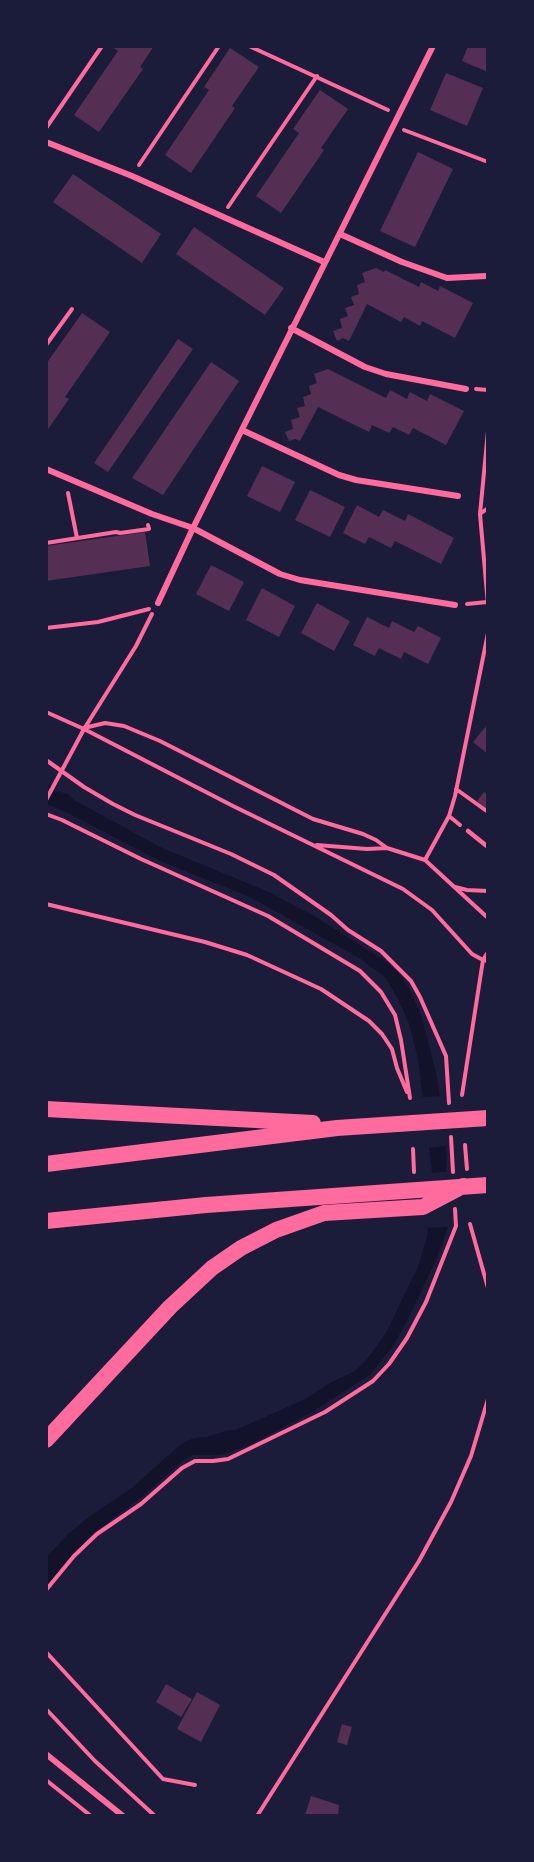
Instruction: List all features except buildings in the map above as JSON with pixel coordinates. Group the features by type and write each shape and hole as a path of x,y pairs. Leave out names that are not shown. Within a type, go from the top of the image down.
{"highway":[{"path":"46,1109 312,1123 338,1128"},
{"path":"46,1164 338,1128 488,1118"},
{"path":"46,1440 170,1307 212,1268 241,1248 276,1230 324,1213 381,1201 461,1179 488,1185"},
{"path":"46,1221 206,1205 381,1201"}],"street":[{"path":"158,603 291,328 433,46"},
{"path":"46,141 132,176 324,262"},
{"path":"339,234 402,262 447,278 486,276"},
{"path":"291,328 365,367 386,374 466,389"},
{"path":"242,430 339,475 356,480 458,496"},
{"path":"46,469 152,514 193,528 280,574 300,580 455,605"},
{"path":"46,1754 123,1815"}],"lane":[{"path":"468,831 488,847"}],"path":[{"path":"46,128 102,46"},
{"path":"132,176 219,46"},
{"path":"249,46 399,115"},
{"path":"221,217 317,76"},
{"path":"394,126 488,162"},
{"path":"46,345 72,309"},
{"path":"455,605 487,603 480,514 488,431"},
{"path":"66,477 77,538"},
{"path":"480,514 488,508"},
{"path":"46,543 149,529 148,524 152,514"},
{"path":"46,628 98,622 155,608 136,646 84,729 46,800"},
{"path":"425,860 449,816 488,633"},
{"path":"481,670 488,676"},
{"path":"46,712 404,889 432,910 472,954 485,960"},
{"path":"84,729 105,723 124,726 160,741 313,819 363,834 387,848 425,860 488,918"},
{"path":"46,760 113,804 231,854 274,875 331,915 348,930 381,951 411,981 446,1056 449,1113"},
{"path":"456,788 488,812"},
{"path":"46,814 268,916 360,971 381,992 395,1015 410,1098 396,1068 392,1049 382,1034 369,1021 321,989 247,955 205,942 46,904"},
{"path":"314,845 367,849 387,848"},
{"path":"454,887 488,891"},
{"path":"462,1095 488,952"},
{"path":"451,1136 461,1179"},
{"path":"461,1179 465,1145"},
{"path":"413,1149 414,1174"},
{"path":"46,1590 74,1556 97,1534 141,1504 182,1468 195,1461 228,1459 325,1412 373,1381 389,1364 407,1338 426,1302 456,1226 455,1203"},
{"path":"470,1224 488,1288"},
{"path":"257,1815 419,1561 451,1502 471,1456 488,1399"},
{"path":"46,1652 163,1779 195,1785"},
{"path":"46,1709 95,1761 155,1815"},
{"path":"46,1780 91,1815"}],"shaded area":[{"path":"46,783 56,791 68,794 74,800 160,847 271,893 314,916 385,961 400,974 421,1015 437,1077 446,1146 448,1227 436,1260 407,1321 393,1346 371,1374 312,1412 247,1446 220,1455 193,1455 186,1458 144,1495 90,1536 47,1586 47,1557 67,1535 90,1516 133,1487 181,1444 194,1438 236,1430 305,1399 355,1371 365,1361 387,1331 418,1267 427,1237 432,1172 418,1059 410,1026 386,978 361,959 250,897 158,860 47,804"}],"pier":[{"path":"443,1096 449,1146 426,1148 419,1097"},
{"path":"450,1171 451,1227 425,1228 429,1173"}]}
